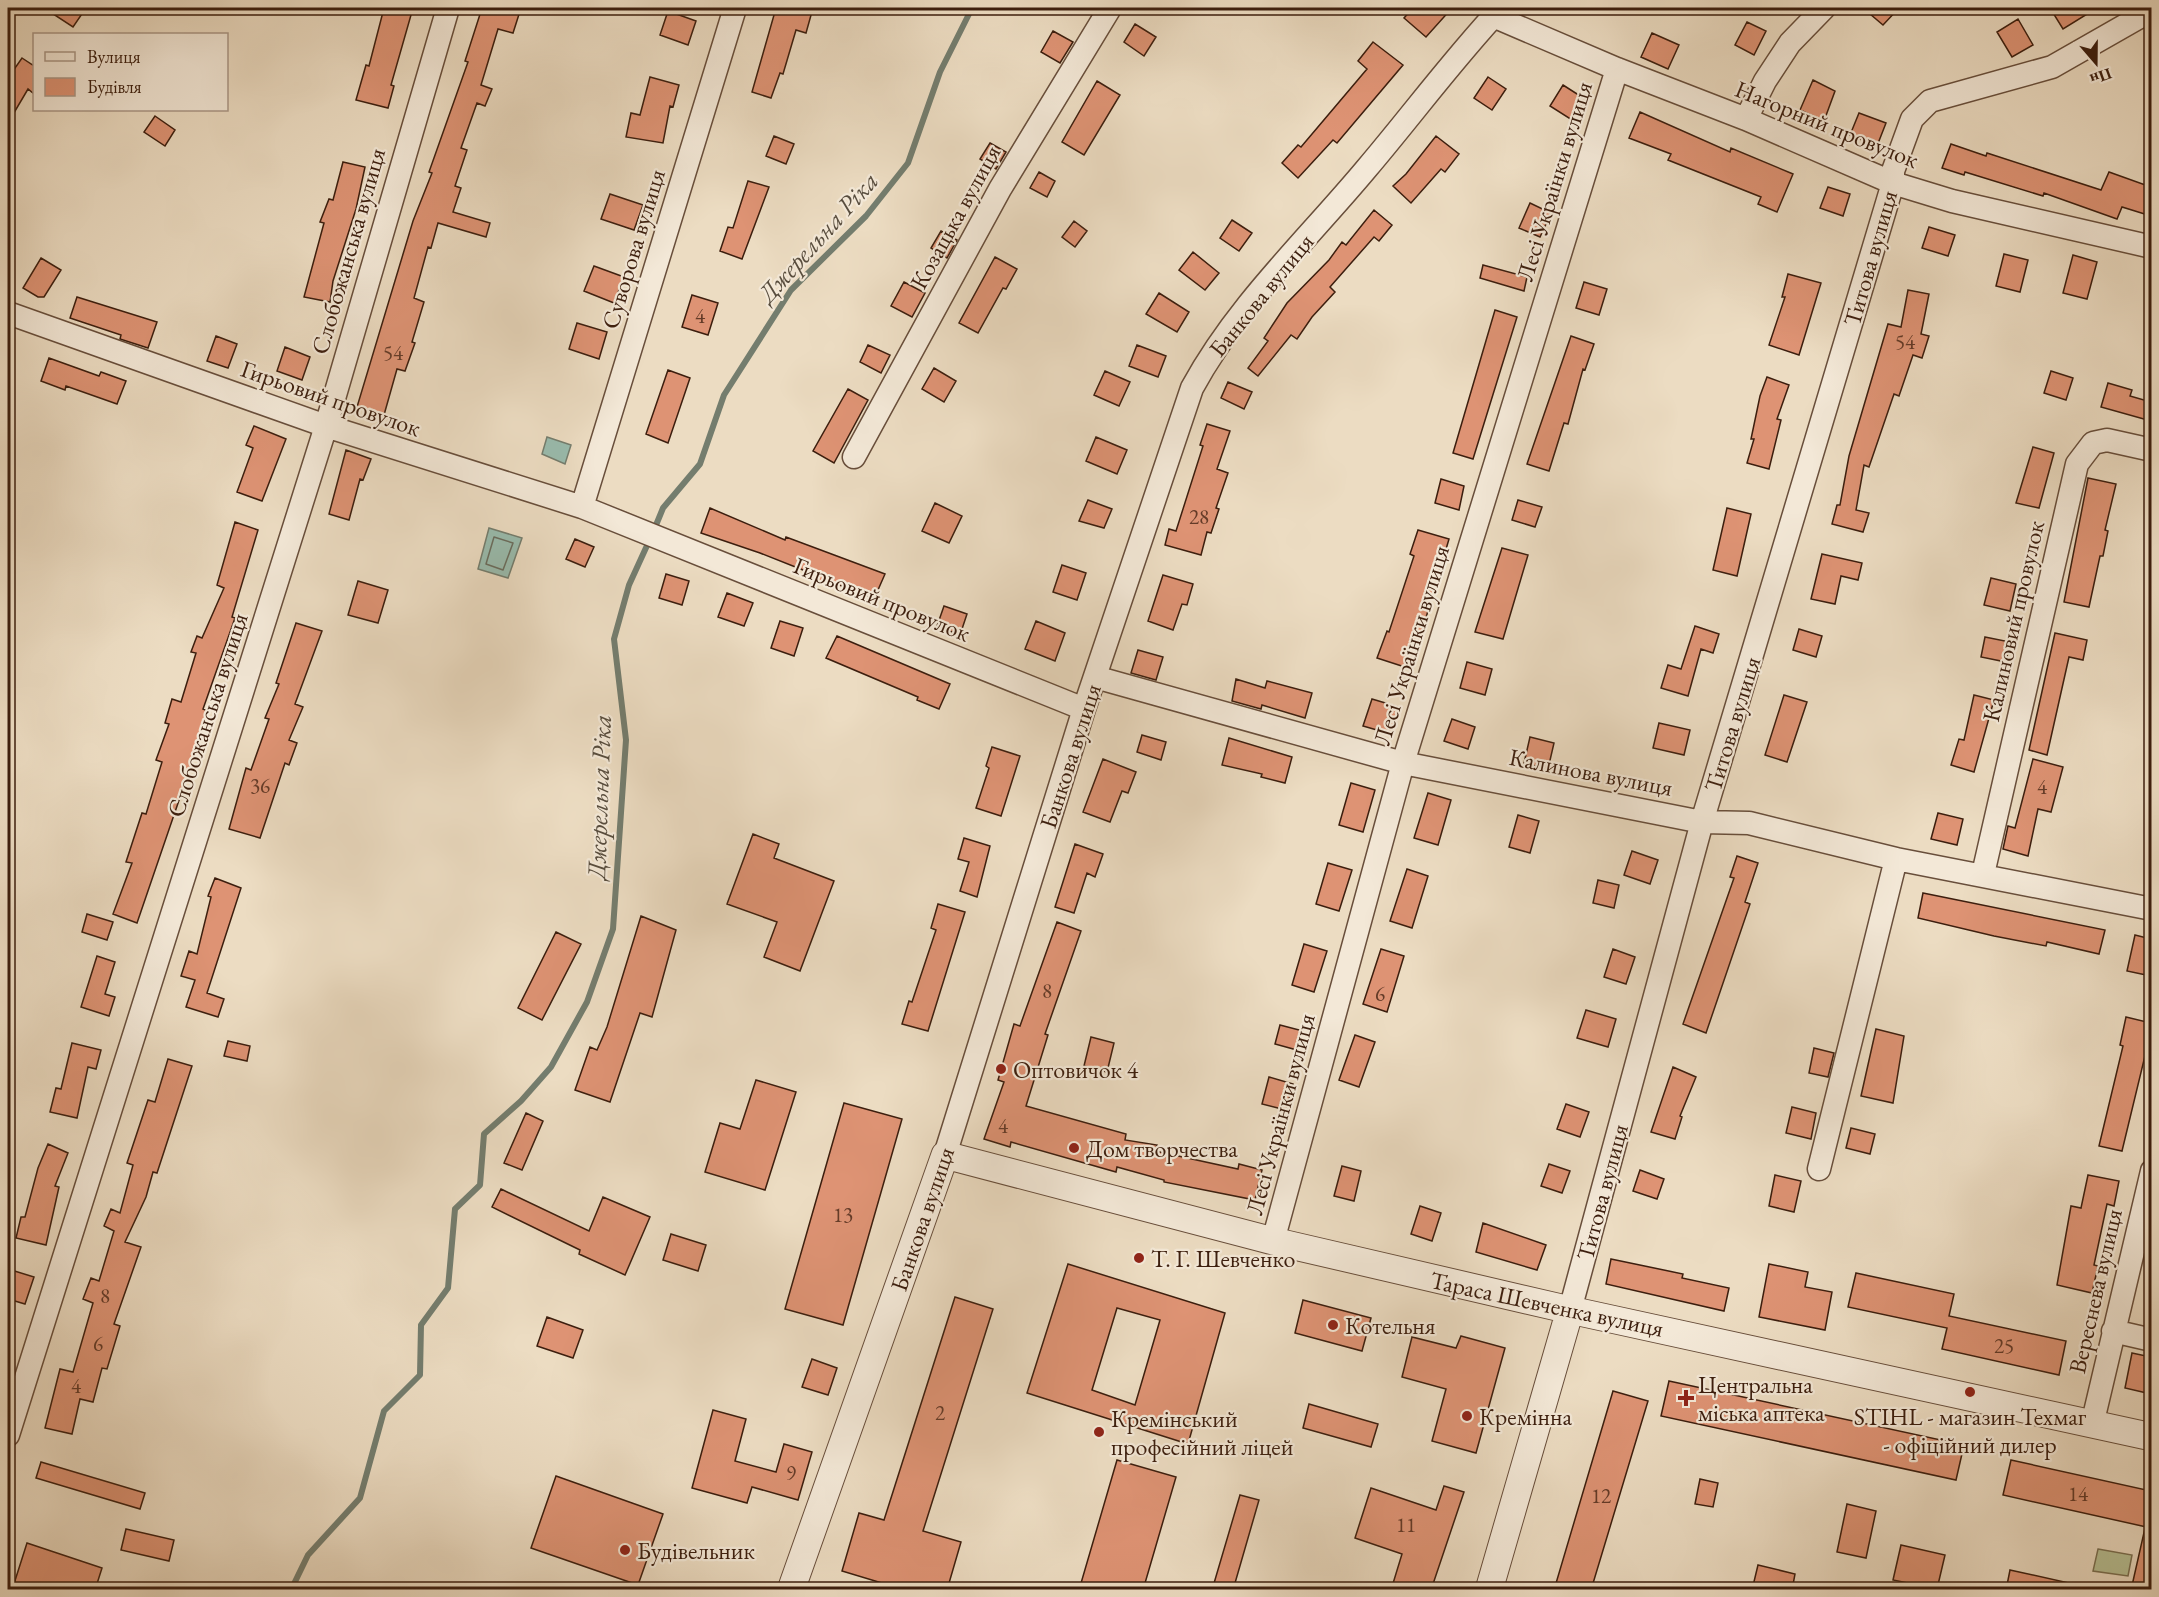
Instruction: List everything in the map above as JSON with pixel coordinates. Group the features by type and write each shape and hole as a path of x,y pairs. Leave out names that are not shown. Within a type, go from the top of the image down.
{"street":[{"name":"Слобожанська вулиця","path":"8,1436 326,426 448,8"},
{"name":"Суворова вулиця","path":"582,507 735,8"},
{"name":"Козацька вулиця","path":"854,457 1000,189 1110,8"},
{"path":"1746,119 1765,81 1790,43 1824,8"},
{"name":"Титова вулиця","path":"1489,1590 1570,1310 1702,822 1893,183 1893,171 1912,119 1930,101 2052,67 2151,10"},
{"name":"Нагорний провулок","path":"1497,12 1617,69 1746,119 1893,183 1952,201 2151,248"},
{"name":"Банкова вулиця","path":"791,1590 945,1155 1084,709 1186,404 1214,349 1236,318 1367,169 1497,12"},
{"name":"Лесі Українки вулиця","path":"1273,1242 1403,763 1617,69"},
{"name":"Гирьовий провулок","path":"8,313 326,426 582,507 1084,709"},
{"name":"Калиновий провулок","path":"1983,874 2077,464 2093,442 2107,440 2151,450"},
{"name":"Калинова вулиця","path":"1095,677 1403,763 1702,822 1749,823 1896,859 1983,874 2151,909"},
{"path":"1819,1169 1896,859"},
{"name":"Тараса Шевченка вулиця","path":"945,1155 1273,1242 1570,1310 2151,1437"},
{"name":"Вереснева вулиця","path":"2092,1425 2151,1171"},
{"path":"2113,1331 2151,1340"}],"shaded area":[{"path":"2098,1549 2132,1555 2128,1576 2093,1571"}],"water":[{"path":"547,437 571,445 565,464 542,454"},
{"path":"489,528 522,538 508,578 478,569"}],"building":[{"path":"44,8 86,8 73,27"},
{"path":"384,8 413,8 391,85 394,86 388,108 356,100 366,65 369,66"},
{"path":"482,8 521,8 513,33 498,29 481,85 492,89 485,106 477,103 461,148 467,150 455,186 461,188 453,212 490,223 486,237 438,223 431,248 428,247 414,298 424,302 412,342 415,343 405,371 397,369 384,415 357,407 413,221 432,173 429,172 468,62 465,61"},
{"path":"776,8 813,8 806,33 796,30 783,74 780,73 771,98 752,92"},
{"path":"1413,8 1452,8 1426,37 1404,18"},
{"path":"1863,8 1899,8 1883,25"},
{"path":"2050,8 2097,8 2063,29"},
{"path":"668,11 696,21 688,45 660,35"},
{"path":"2018,19 2033,45 2012,57 1997,32"},
{"path":"1747,22 1766,31 1754,55 1735,45"},
{"path":"1135,24 1156,37 1144,56 1124,42"},
{"path":"1053,31 1073,42 1060,63 1041,52"},
{"path":"1652,33 1679,45 1668,69 1641,57"},
{"path":"1373,42 1403,65 1337,143 1333,140 1298,178 1282,163 1298,145 1301,147 1367,69 1358,61"},
{"path":"22,58 33,65 33,93 28,89 8,123 8,78"},
{"path":"650,77 679,85 673,107 670,106 663,143 626,137 631,113 640,115"},
{"path":"1488,77 1506,89 1492,110 1474,98"},
{"path":"1813,80 1835,91 1824,121 1800,110"},
{"path":"1097,81 1120,95 1084,155 1062,142"},
{"path":"1563,85 1585,99 1572,120 1550,106"},
{"path":"1640,112 1730,152 1731,148 1793,174 1777,212 1758,204 1761,197 1668,160 1671,154 1629,138"},
{"path":"1859,113 1886,123 1877,146 1850,135"},
{"path":"155,116 175,130 165,146 144,132"},
{"path":"774,136 794,144 786,164 766,156"},
{"path":"1436,136 1459,154 1445,172 1441,169 1411,203 1393,186 1406,174"},
{"path":"990,143 1006,152 996,169 980,159"},
{"path":"1951,144 1986,156 1987,153 2101,190 2109,172 2151,187 2151,216 2122,207 2117,219 2044,193 2043,196 1965,172 1964,175 1942,168"},
{"path":"343,162 365,167 356,209 333,281 330,302 304,297 324,223 320,222 329,199 333,200"},
{"path":"1039,172 1055,181 1047,197 1030,188"},
{"path":"748,181 769,187 742,259 720,251 728,227 733,228"},
{"path":"1828,187 1850,194 1843,216 1820,208"},
{"path":"610,194 643,205 634,230 601,219"},
{"path":"1530,203 1551,213 1540,237 1519,228"},
{"path":"1374,210 1392,225 1379,241 1374,237 1330,287 1335,292 1312,317 1297,339 1291,335 1258,376 1248,368 1268,341 1264,338 1287,303 1329,260 1342,242 1346,245"},
{"path":"1232,220 1252,233 1239,251 1220,238"},
{"path":"1074,221 1087,231 1075,247 1062,237"},
{"path":"1929,227 1955,235 1948,256 1922,248"},
{"path":"941,231 957,240 947,258 931,248"},
{"path":"1193,252 1219,273 1205,290 1179,270"},
{"path":"2004,254 2028,260 2020,292 1996,286"},
{"path":"2073,255 2097,262 2087,299 2063,293"},
{"path":"995,257 1017,269 1006,289 1003,288 978,333 959,323"},
{"path":"41,258 61,270 44,297 38,297 23,288"},
{"path":"1483,265 1527,277 1524,291 1480,278"},
{"path":"594,266 624,277 614,303 584,291"},
{"path":"1788,274 1821,283 1799,355 1769,345 1785,297 1782,297"},
{"path":"904,282 925,293 912,317 891,306"},
{"path":"1584,282 1607,289 1599,315 1576,308"},
{"path":"1908,290 1929,294 1921,334 1929,336 1922,358 1913,355 1899,396 1894,394 1869,467 1864,465 1856,510 1869,513 1863,532 1832,524 1837,505 1840,505 1849,456 1888,324 1901,327"},
{"path":"1159,293 1189,312 1177,332 1146,314"},
{"path":"692,295 718,303 708,335 682,327"},
{"path":"77,297 157,322 148,348 120,339 121,335 70,318"},
{"path":"1495,310 1517,317 1473,459 1453,453"},
{"path":"577,323 607,332 599,359 569,349"},
{"path":"216,336 237,344 228,368 207,361"},
{"path":"1571,336 1594,344 1585,370 1583,369 1568,424 1564,423 1549,471 1527,464"},
{"path":"868,345 890,355 881,373 860,362"},
{"path":"1137,345 1166,356 1158,377 1129,366"},
{"path":"285,347 310,357 302,380 277,371"},
{"path":"49,358 99,376 101,372 126,381 117,404 66,386 65,390 41,381"},
{"path":"934,368 956,381 944,402 922,389"},
{"path":"668,370 690,378 668,443 646,434"},
{"path":"1105,371 1130,382 1119,406 1094,395"},
{"path":"2051,371 2073,378 2066,400 2044,393"},
{"path":"1767,377 1789,385 1777,419 1781,420 1769,469 1747,463 1754,439 1751,439 1760,396"},
{"path":"1228,382 1252,392 1244,409 1221,398"},
{"path":"2108,383 2132,390 2130,396 2151,402 2151,421 2101,407"},
{"path":"848,389 868,400 834,463 813,451"},
{"path":"1207,424 1230,431 1217,469 1228,473 1216,508 1219,509 1211,533 1207,532 1201,555 1165,545 1169,529 1176,531 1203,446 1200,445"},
{"path":"254,426 286,439 262,501 237,492 253,448 246,445"},
{"path":"1096,437 1127,450 1117,474 1086,461"},
{"path":"2033,447 2054,453 2039,508 2016,503"},
{"path":"346,450 371,459 363,480 360,479 349,520 329,514"},
{"path":"2088,478 2116,484 2105,530 2108,531 2103,556 2100,556 2089,607 2064,602"},
{"path":"1441,479 1464,486 1459,510 1435,503"},
{"path":"1088,500 1112,509 1104,528 1079,521"},
{"path":"1518,500 1542,507 1535,527 1512,520"},
{"path":"935,503 962,516 949,543 922,531"},
{"path":"710,508 785,540 786,537 885,574 874,599 837,584 835,588 806,576 808,572 701,533"},
{"path":"1727,508 1751,514 1737,576 1713,570"},
{"path":"235,522 258,530 232,617 235,618 203,709 208,711 201,736 137,923 113,914 132,863 126,862 142,813 146,814 162,762 156,760 169,724 165,723 172,699 181,702 196,653 191,652 197,636 202,638 224,588 217,585"},
{"path":"1418,530 1449,539 1411,669 1377,658 1387,631 1389,632 1414,556 1410,554"},
{"path":"575,539 594,547 585,567 566,559"},
{"path":"1502,548 1528,555 1503,639 1475,632"},
{"path":"1822,554 1862,563 1858,580 1841,576 1835,604 1811,599"},
{"path":"1062,565 1086,573 1077,600 1053,592"},
{"path":"666,574 689,581 682,605 659,598"},
{"path":"1163,575 1193,584 1187,605 1182,604 1173,630 1148,621"},
{"path":"1991,578 2016,584 2010,611 1984,605"},
{"path":"358,581 388,590 378,623 348,615"},
{"path":"727,593 753,603 744,626 718,617"},
{"path":"944,606 967,614 960,635 937,626"},
{"path":"780,621 803,628 794,656 771,648"},
{"path":"1036,621 1065,633 1055,661 1025,649"},
{"path":"296,623 322,631 295,704 303,707 289,740 297,743 289,765 285,763 260,838 229,829 246,768 251,770 269,719 265,718 279,684 276,683"},
{"path":"1695,626 1719,634 1713,653 1701,649 1688,696 1661,688 1668,665 1681,669"},
{"path":"1799,629 1822,636 1816,657 1793,650"},
{"path":"2055,633 2087,640 2083,660 2069,657 2047,755 2029,750"},
{"path":"837,636 950,684 939,709 917,700 918,697 826,658"},
{"path":"1985,637 2010,642 2006,662 1981,657"},
{"path":"1138,650 1163,657 1156,680 1131,673"},
{"path":"1467,662 1492,669 1485,695 1460,688"},
{"path":"1236,679 1265,688 1267,681 1312,693 1305,718 1262,705 1261,709 1232,701"},
{"path":"1784,695 1807,702 1787,762 1765,755"},
{"path":"1974,695 1994,700 1974,772 1951,765 1959,739 1964,740"},
{"path":"1372,699 1399,707 1391,734 1363,726"},
{"path":"1452,719 1475,727 1468,749 1444,741"},
{"path":"1659,723 1690,730 1684,755 1653,748"},
{"path":"1142,735 1166,742 1161,760 1137,752"},
{"path":"1530,737 1554,743 1548,769 1524,763"},
{"path":"1229,738 1292,757 1285,783 1261,777 1262,774 1222,765"},
{"path":"992,747 1020,756 1001,816 976,808 989,768 986,766"},
{"path":"1103,759 1136,772 1128,793 1122,791 1110,822 1083,812"},
{"path":"2033,759 2063,767 2051,812 2038,809 2028,856 2003,849 2008,826 2015,828"},
{"path":"1351,783 1375,790 1363,832 1339,825"},
{"path":"1428,793 1451,800 1438,845 1414,838"},
{"path":"1938,813 1963,819 1957,845 1931,839"},
{"path":"1518,815 1539,821 1530,853 1509,847"},
{"path":"753,834 779,844 774,858 834,881 800,971 764,957 777,922 727,904"},
{"path":"964,838 990,846 977,897 960,891 969,862 958,859"},
{"path":"1075,844 1103,854 1095,877 1087,873 1074,913 1055,907"},
{"path":"1632,851 1658,860 1650,884 1624,875"},
{"path":"1737,856 1758,863 1745,902 1750,904 1706,1033 1683,1024 1734,878 1730,877"},
{"path":"1328,863 1352,870 1339,911 1316,904"},
{"path":"1407,869 1428,876 1412,928 1390,921"},
{"path":"215,878 241,888 207,993 224,999 218,1017 186,1007 195,980 181,976 189,951 197,954 211,897 208,896"},
{"path":"1598,880 1619,885 1614,908 1593,903"},
{"path":"1923,893 2105,930 2099,954 2047,942 2046,946 1994,936 1918,918"},
{"path":"938,904 965,912 928,1031 902,1024 909,1001 912,1002 936,930 931,928"},
{"path":"87,914 113,922 107,940 82,932"},
{"path":"641,916 676,930 652,1017 640,1013 610,1102 575,1090 590,1047 597,1050 607,1027"},
{"path":"1057,922 1081,931 1045,1034 1048,1035 1026,1106 1126,1134 1125,1140 1157,1145 1155,1151 1238,1169 1239,1164 1262,1170 1255,1200 1164,1182 1164,1180 1117,1167 1116,1172 1011,1142 1010,1147 984,1139 1004,1082 998,1080 1014,1024 1020,1026"},
{"path":"556,932 581,944 542,1020 518,1008"},
{"path":"2135,935 2151,939 2151,976 2127,971"},
{"path":"1304,944 1327,951 1314,992 1292,985"},
{"path":"1381,949 1404,956 1387,1012 1363,1004"},
{"path":"1613,949 1635,957 1626,984 1604,977"},
{"path":"97,956 115,962 105,994 115,997 109,1016 81,1007"},
{"path":"1586,1010 1616,1019 1608,1047 1577,1038"},
{"path":"2126,1017 2151,1023 2151,1031 2122,1151 2099,1146 2123,1046 2120,1045"},
{"path":"1280,1025 1303,1031 1297,1050 1275,1044"},
{"path":"1876,1029 1904,1036 1893,1103 1861,1096"},
{"path":"1355,1035 1375,1042 1359,1087 1339,1080"},
{"path":"1091,1037 1114,1043 1107,1072 1084,1066"},
{"path":"228,1041 250,1046 247,1061 224,1056"},
{"path":"72,1043 101,1050 96,1069 88,1067 77,1118 50,1112 56,1088 61,1089"},
{"path":"1814,1048 1834,1053 1828,1077 1809,1073"},
{"path":"168,1059 192,1066 157,1173 153,1172 146,1197 125,1242 141,1247 114,1324 120,1326 107,1369 102,1368 93,1402 80,1399 72,1434 45,1428 60,1369 73,1372 93,1303 83,1299 91,1278 99,1281 114,1231 104,1226 111,1209 120,1213 133,1165 127,1163 148,1100 155,1102"},
{"path":"1673,1067 1696,1077 1680,1116 1682,1117 1675,1139 1651,1132"},
{"path":"1269,1077 1293,1084 1286,1110 1262,1104"},
{"path":"756,1080 796,1092 765,1190 705,1172 720,1123 740,1129"},
{"path":"844,1103 902,1119 843,1325 785,1309"},
{"path":"1566,1104 1589,1112 1580,1137 1557,1129"},
{"path":"1792,1107 1816,1113 1811,1139 1786,1133"},
{"path":"526,1113 543,1121 522,1170 504,1163"},
{"path":"1851,1128 1875,1134 1870,1154 1846,1148"},
{"path":"48,1144 68,1153 55,1186 59,1187 46,1245 16,1238 21,1217 25,1217 38,1168"},
{"path":"1549,1164 1570,1171 1562,1193 1541,1186"},
{"path":"1342,1166 1361,1171 1354,1201 1334,1196"},
{"path":"1640,1170 1664,1179 1657,1199 1633,1191"},
{"path":"1775,1175 1801,1181 1794,1212 1769,1206"},
{"path":"2088,1175 2119,1181 2114,1206 2107,1204 2094,1265 2098,1266 2092,1293 2057,1285 2071,1206 2081,1208"},
{"path":"501,1189 589,1231 603,1197 650,1217 625,1275 579,1254 580,1250 492,1207"},
{"path":"1420,1206 1441,1213 1432,1241 1411,1234"},
{"path":"1483,1223 1546,1245 1537,1270 1476,1252"},
{"path":"671,1234 706,1245 698,1271 663,1260"},
{"path":"1611,1259 1683,1274 1682,1278 1729,1288 1724,1311 1606,1284"},
{"path":"1068,1264 1225,1313 1188,1444 1027,1393","holes":["1117,1308 1160,1320 1135,1405 1092,1390"]},
{"path":"1769,1264 1808,1272 1805,1287 1832,1292 1825,1330 1759,1317"},
{"path":"8,1269 34,1277 25,1304 8,1299"},
{"path":"1856,1273 1954,1294 1949,1316 2066,1341 2059,1375 1942,1349 1947,1328 1848,1307"},
{"path":"955,1297 993,1309 923,1531 961,1542 947,1590 905,1590 842,1571 859,1513 884,1520"},
{"name":"Котельня","path":"1303,1300 1371,1318 1362,1351 1295,1333"},
{"path":"547,1317 583,1330 573,1358 537,1346"},
{"path":"1461,1336 1505,1348 1476,1453 1432,1441 1446,1389 1402,1377 1412,1337 1456,1348"},
{"path":"2132,1353 2151,1357 2151,1394 2125,1388"},
{"path":"812,1359 837,1368 828,1395 802,1387"},
{"path":"1669,1381 1964,1445 1956,1480 1661,1416"},
{"path":"1613,1391 1648,1401 1591,1590 1554,1590"},
{"path":"1309,1404 1378,1424 1371,1447 1303,1428"},
{"path":"713,1410 746,1419 735,1461 776,1472 784,1444 812,1452 798,1500 752,1487 747,1503 692,1488"},
{"path":"1117,1460 1176,1477 1143,1590 1079,1590"},
{"path":"2011,1460 2151,1491 2151,1528 2003,1495"},
{"path":"41,1462 145,1493 140,1509 36,1478"},
{"path":"556,1476 663,1514 638,1585 531,1548"},
{"path":"1700,1479 1718,1483 1713,1507 1695,1504"},
{"path":"1444,1486 1464,1492 1431,1590 1391,1590 1402,1554 1355,1538 1371,1488 1436,1510"},
{"path":"1240,1495 1259,1500 1233,1590 1212,1590"},
{"path":"1847,1504 1876,1511 1866,1558 1837,1552"},
{"path":"2145,1528 2151,1529 2151,1572 2148,1590 2131,1590"},
{"path":"126,1529 174,1540 169,1561 121,1550"},
{"path":"27,1543 102,1568 95,1590 12,1590"},
{"path":"1901,1545 1945,1555 1937,1589 1893,1580"},
{"path":"1758,1565 1795,1574 1792,1590 1752,1590"},
{"path":"2010,1570 2069,1583 2068,1590 2006,1590"}],"waterway":[{"name":"Джерельна Ріка","path":"654,530 663,508 700,464 724,395 791,290 866,216 908,163 940,72 972,8"},
{"name":"Джерельна Ріка","path":"291,1590 308,1555 360,1498 384,1411 420,1375 421,1325 448,1288 455,1209 480,1185 484,1134 521,1101 551,1067 587,1002 613,929 626,740 614,639 629,585 650,539"}],"place":[{"name":"Оптовичок 4","path":"1001,1069"},
{"name":"Дом творчества","path":"1074,1148"},
{"name":"Т. Г. Шевченко","path":"1139,1258"},
{"name":"Котельня","path":"1333,1325"},
{"name":"STIHL - магазин Техмаг - офіційний дилер","path":"1970,1392"},
{"name":"Центральна міська аптека","path":"1686,1398"},
{"name":"Кремінна","path":"1467,1416"},
{"name":"Кремінський професійний ліцей","path":"1099,1432"},
{"name":"Будівельник","path":"625,1550"}]}
